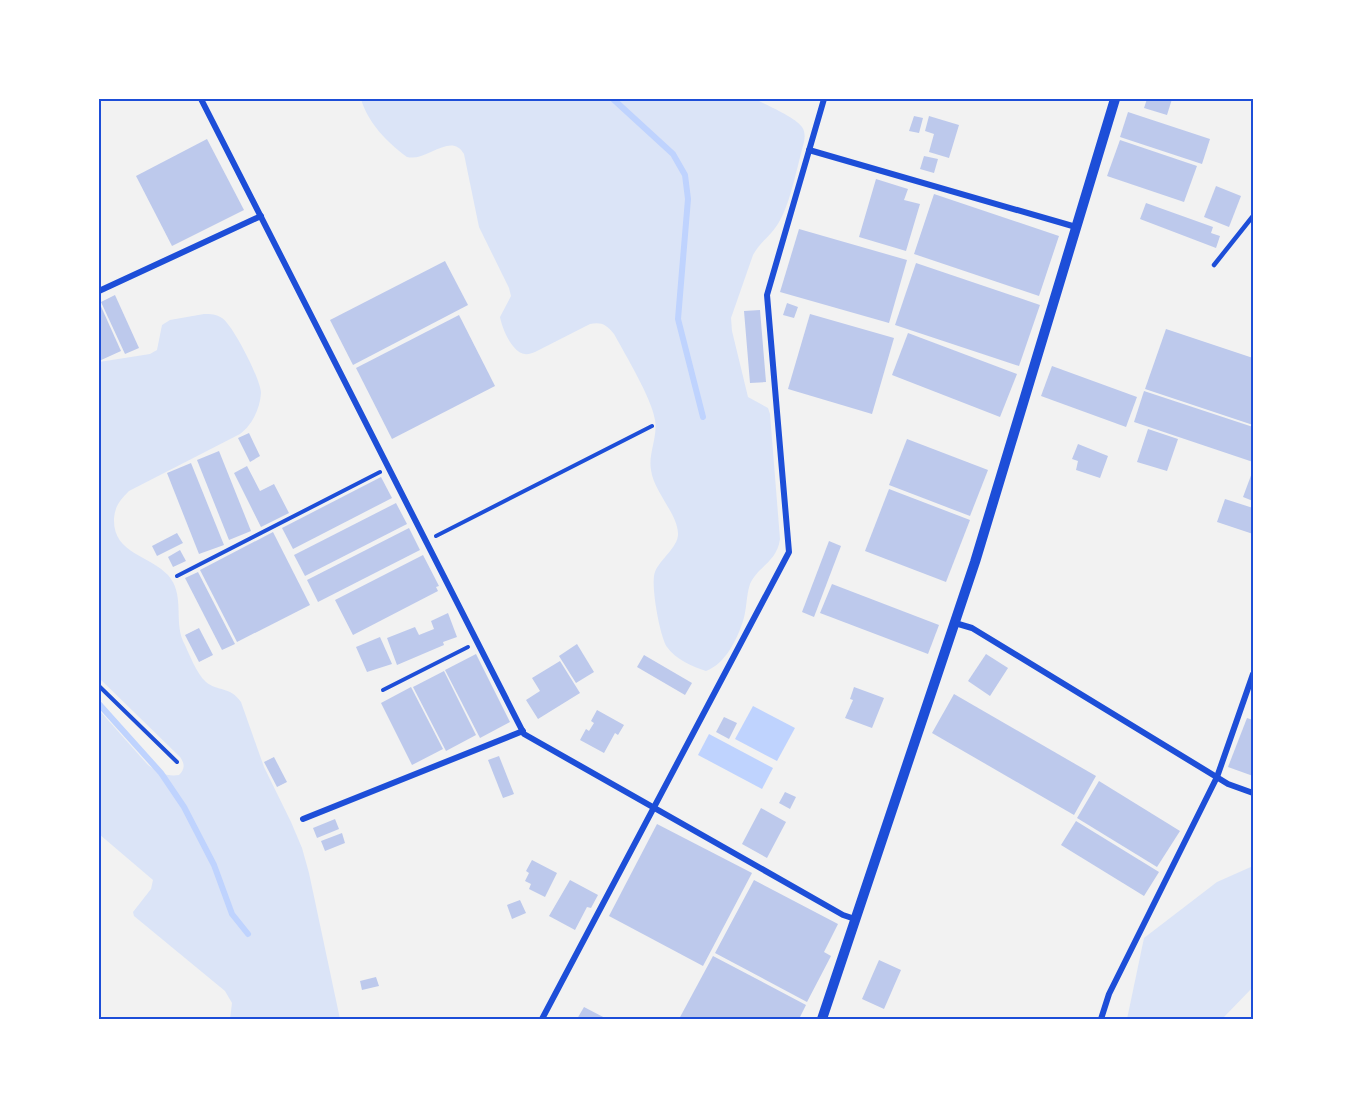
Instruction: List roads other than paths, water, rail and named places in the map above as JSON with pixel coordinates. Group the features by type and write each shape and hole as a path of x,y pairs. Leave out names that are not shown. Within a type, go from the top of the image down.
{"street":[{"path":"201,99 524,734 855,920"},
{"path":"542,1019 789,552 767,295 825,99"},
{"path":"822,1019 955,623 1115,99"},
{"path":"809,150 1076,227"},
{"path":"99,291 261,216"},
{"path":"955,623 972,628 1217,777 1253,793"},
{"path":"1101,1019 1109,994 1217,777 1253,674"},
{"path":"303,819 523,731"}],"lane":[{"path":"1214,265 1253,216"}],"water":[{"path":"753,706 795,728 777,761 735,739"},
{"path":"709,734 773,768 762,789 698,755"}],"waterway":[{"path":"613,99 673,154 685,175 688,199 678,319 703,417"},
{"path":"99,704 161,773 184,807 214,865 232,914 248,934"}]}
